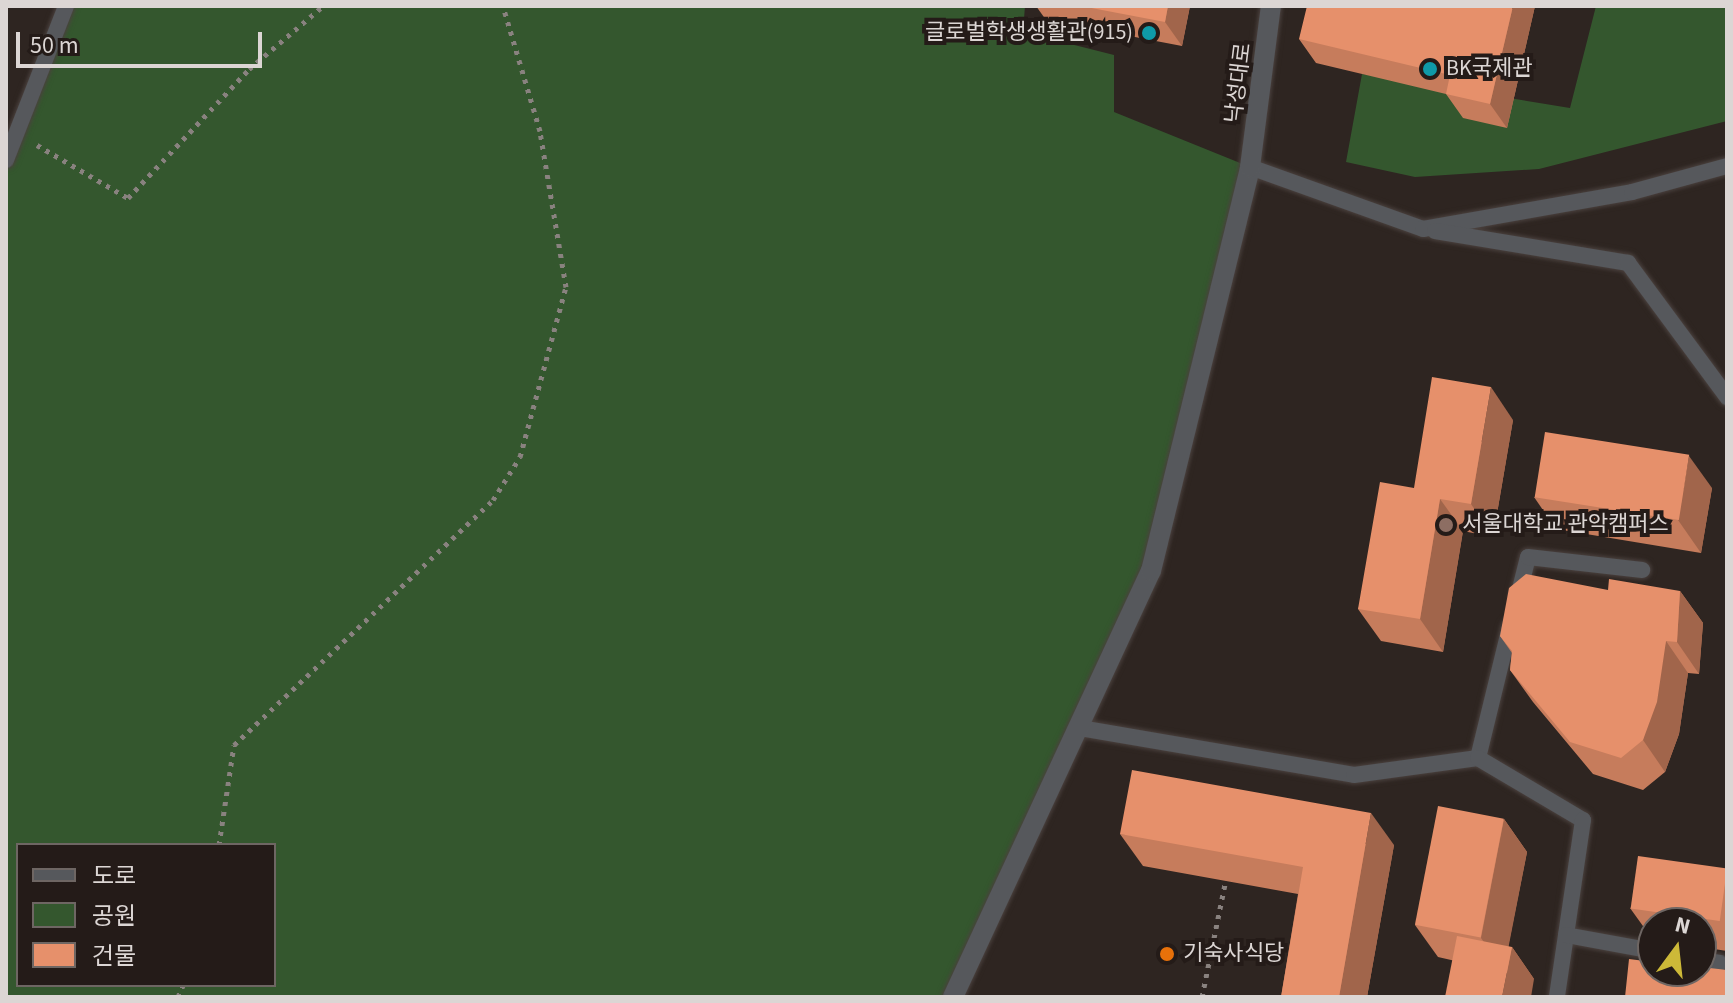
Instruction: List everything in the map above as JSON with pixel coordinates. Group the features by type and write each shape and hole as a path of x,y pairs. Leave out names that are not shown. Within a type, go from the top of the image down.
{"lane":[{"path":"6,160 19,135 66,6"},
{"name":"낙성대로","path":"953,997 1151,571 1250,167 1271,6"},
{"path":"1423,229 1632,192 1727,166"},
{"path":"1250,167 1423,229 1628,263 1727,397"},
{"path":"1478,758 1528,557 1642,570"},
{"path":"1080,728 1354,775 1478,758 1583,820 1557,997"},
{"path":"1566,935 1637,948"}],"path":[{"path":"19,135 128,198 249,69 323,6"},
{"path":"219,843 234,745 493,500 520,457 566,287 540,131 503,6"},
{"path":"1202,997 1226,879"}],"green space":[{"path":"66,6 1025,6 1023,32 1114,55 1114,112 1250,167 1151,570 953,997 6,997 6,160"},
{"path":"1596,6 1727,6 1727,121 1539,169 1415,177 1346,162 1362,74 1570,108"}],"building":[{"path":"1081,6 1168,6 1165,22"},
{"name":"BK국제관","path":"1307,6 1513,6 1490,104 1446,94 1450,75 1299,39"},
{"path":"1432,377 1491,387 1471,504 1440,499 1420,619 1358,609 1380,482 1414,488"},
{"path":"1545,432 1689,455 1679,520 1535,497"},
{"path":"1526,574 1608,590 1609,579 1680,591 1677,642 1666,641 1657,702 1643,740 1621,758 1570,742 1510,670 1512,651 1500,636 1509,588"},
{"path":"1132,770 1371,813 1339,997 1281,997 1303,867 1120,834"},
{"path":"1438,806 1504,819 1481,938 1415,925"},
{"path":"1638,856 1727,869 1720,921 1717,921 1717,907 1631,908"},
{"path":"1457,936 1512,947 1502,997 1445,997"},
{"path":"1629,959 1637,960 1637,987 1717,987 1717,969 1727,970 1727,997 1625,997"}],"place":[{"name":"글로벌학생생활관(915)","path":"1149,33"},
{"name":"BK국제관","path":"1430,69"},
{"name":"서울대학교 관악캠퍼스","path":"1446,525"},
{"name":"기숙사식당","path":"1167,954"}]}
